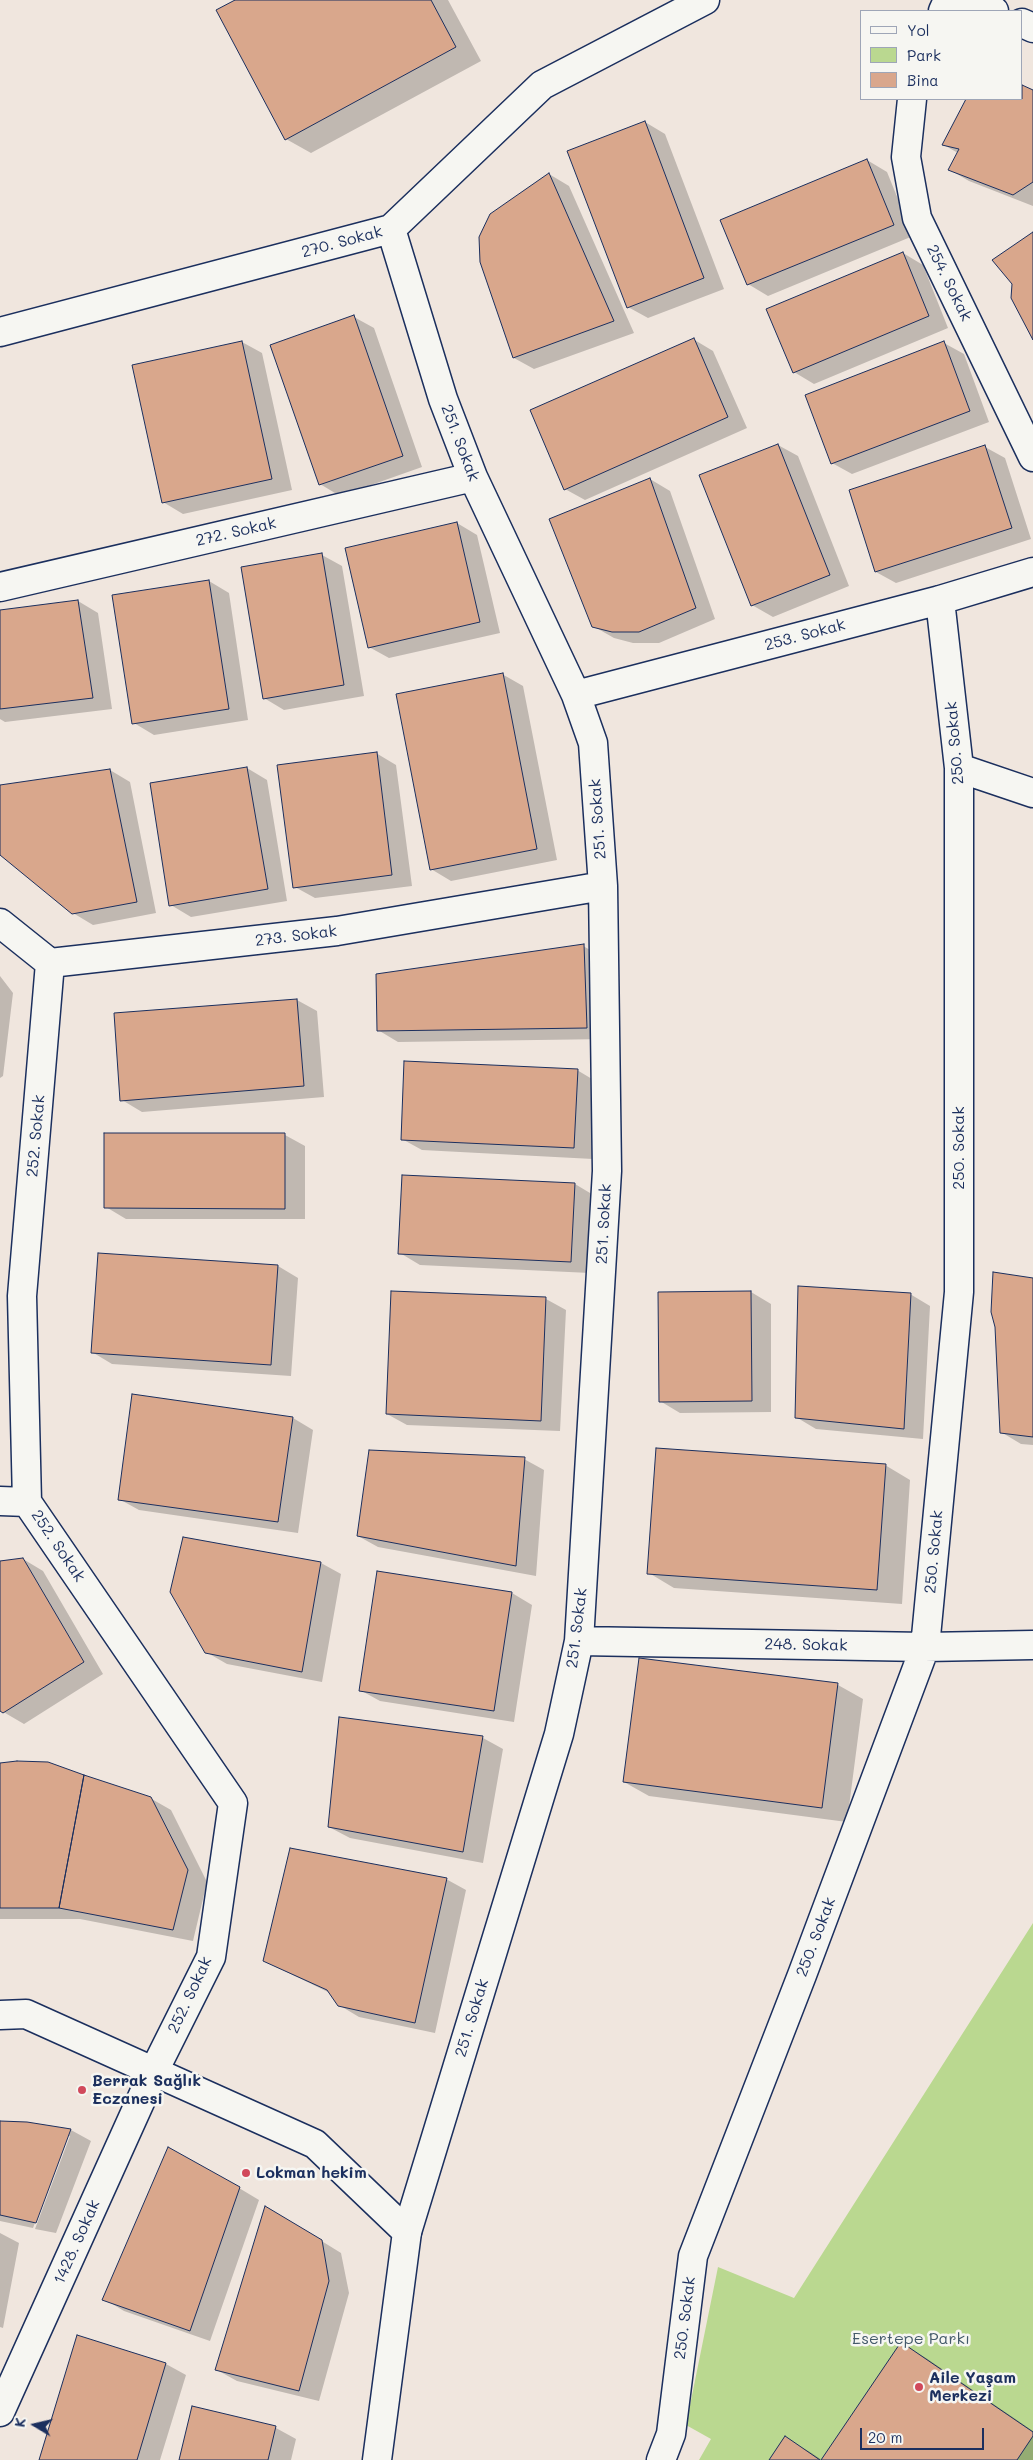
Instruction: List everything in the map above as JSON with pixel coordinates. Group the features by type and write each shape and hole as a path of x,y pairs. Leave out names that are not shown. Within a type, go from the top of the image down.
{"street":[{"name":"270. Sokak","path":"0,332 392,229 542,86 705,0"},
{"path":"968,0 992,10"},
{"name":"254. Sokak","path":"912,100 906,157 917,218 1033,457"},
{"name":"251. Sokak","path":"377,2460 407,2232 559,1734 579,1641 607,1171 603,886 593,743 576,695 473,477 443,399 392,229"},
{"name":"272. Sokak","path":"0,587 473,477"},
{"name":"253. Sokak","path":"576,695 940,600 1033,572"},
{"name":"250. Sokak","path":"661,2460 671,2434 693,2256 802,1975 924,1647 958,1292 959,768 940,600"},
{"path":"959,768 1033,793"},
{"name":"273. Sokak","path":"50,963 337,931 603,886"},
{"path":"0,923 50,963"},
{"name":"252. Sokak","path":"50,963 11,1293 27,1502 233,1803 211,1957 154,2071"},
{"path":"0,1501 27,1502"},
{"name":"248. Sokak","path":"579,1641 924,1647 1033,1645"},
{"path":"0,2014 26,2014 315,2144 407,2232"},
{"name":"1428. Sokak","path":"0,2412 154,2071"}],"green space":[{"name":"Esertepe Parkı","path":"1033,1923 1033,2460 699,2460 711,2439 686,2425 718,2267 794,2298"}],"building":[{"path":"235,0 431,0 456,47 285,140 216,10"},
{"path":"1023,85 1033,90 1033,182 1013,195 948,170 959,149 942,145 965,100 1023,100"},
{"path":"645,121 704,278 627,308 567,151"},
{"path":"867,159 894,225 747,285 720,220"},
{"path":"549,173 614,321 513,358 480,262 479,237 490,214"},
{"path":"1033,232 1033,340 1011,298 1012,284 992,260"},
{"path":"903,252 929,316 793,373 766,309"},
{"path":"354,315 403,456 319,485 270,345"},
{"path":"694,338 728,417 564,490 530,410"},
{"path":"242,341 272,479 162,503 132,365"},
{"path":"944,341 970,411 831,464 805,395"},
{"path":"778,444 830,575 751,606 699,475"},
{"path":"985,445 1012,528 875,572 849,490"},
{"path":"650,478 696,608 639,632 612,632 592,627 549,519"},
{"path":"457,522 480,622 368,648 345,548"},
{"path":"322,553 344,685 263,699 241,567"},
{"path":"209,580 229,709 132,724 112,595"},
{"path":"78,600 93,698 0,709 0,610"},
{"path":"503,673 537,849 430,870 396,694"},
{"path":"377,752 392,875 293,888 277,765"},
{"path":"247,767 268,889 169,906 150,783"},
{"path":"110,769 137,902 72,914 0,855 0,785"},
{"path":"584,944 587,1028 377,1031 376,974"},
{"path":"297,999 304,1086 120,1101 114,1013"},
{"path":"404,1061 578,1069 574,1148 401,1140"},
{"path":"104,1133 285,1133 285,1209 104,1208"},
{"path":"402,1175 575,1183 571,1262 398,1254"},
{"path":"98,1253 278,1265 271,1365 91,1353"},
{"path":"993,1272 1033,1278 1033,1437 1000,1433 995,1327 991,1312"},
{"path":"798,1286 911,1293 904,1429 795,1418"},
{"path":"391,1291 546,1297 541,1421 386,1414"},
{"path":"751,1291 752,1401 659,1402 658,1292"},
{"path":"132,1394 293,1417 278,1522 118,1500"},
{"path":"656,1448 886,1464 877,1590 647,1574"},
{"path":"369,1450 525,1457 516,1566 357,1536"},
{"path":"183,1537 321,1562 302,1672 205,1653 170,1592"},
{"path":"23,1558 84,1662 3,1713 0,1711 0,1561"},
{"path":"377,1571 512,1592 494,1711 359,1691"},
{"path":"639,1658 838,1683 822,1808 623,1782"},
{"path":"339,1717 483,1736 463,1852 328,1827"},
{"path":"17,1761 48,1762 84,1775 59,1908 0,1908 0,1763"},
{"path":"84,1775 151,1797 188,1870 173,1930 59,1908"},
{"path":"290,1848 447,1878 415,2023 338,2006 327,1990 263,1961"},
{"path":"0,2121 27,2122 71,2129 36,2223 0,2215"},
{"path":"168,2147 240,2187 190,2331 102,2300"},
{"path":"265,2206 322,2240 329,2281 299,2391 215,2370"},
{"path":"77,2335 166,2363 137,2460 39,2460"},
{"name":"Aile Yaşam Merkezi","path":"901,2342 1033,2432 1033,2436 1017,2460 821,2460"},
{"path":"192,2406 276,2426 268,2460 179,2460"},
{"path":"785,2436 820,2460 769,2460"}],"place":[{"name":"Berrak Sağlık Eczanesi","path":"82,2090"},
{"name":"Lokman hekim","path":"246,2173"},
{"name":"Aile Yaşam Merkezi","path":"919,2387"}]}
